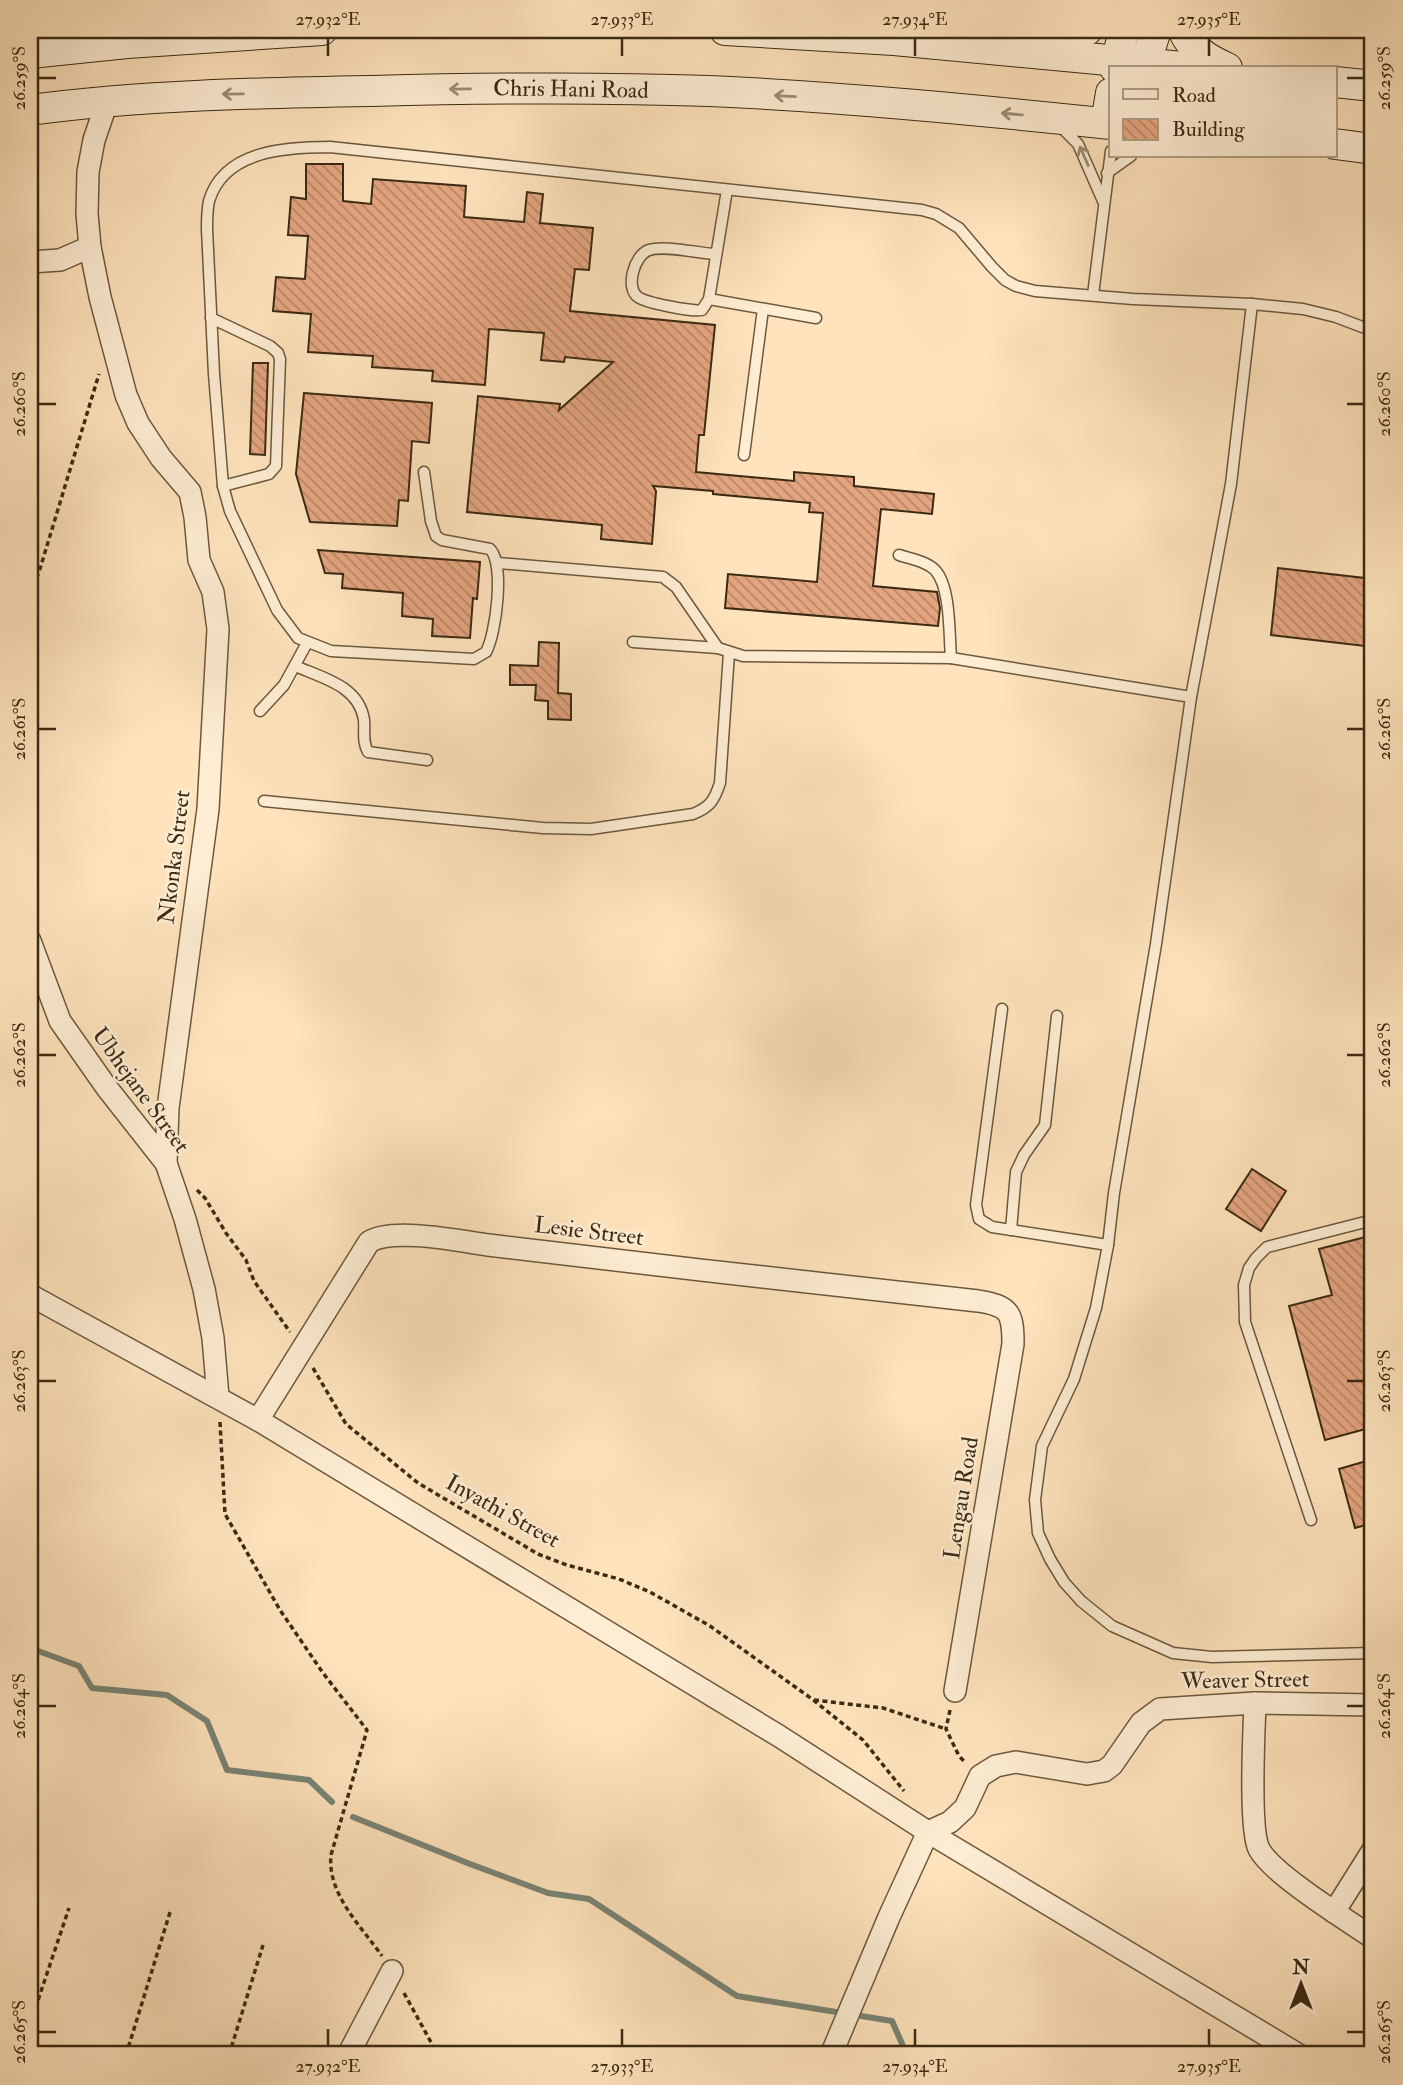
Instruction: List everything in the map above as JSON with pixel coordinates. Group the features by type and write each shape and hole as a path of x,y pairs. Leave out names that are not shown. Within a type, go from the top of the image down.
{"main road":[{"path":"30,53 127,43 322,30"},
{"path":"725,30 897,35 1151,66"},
{"path":"1022,52 1087,30"},
{"path":"1124,30 1130,65"},
{"path":"1130,65 1156,30"},
{"path":"1183,30 1202,56 1223,66"},
{"path":"1336,82 1373,86"},
{"name":"Chris Hani Road","path":"30,110 219,94 536,88 709,91 850,99 1050,118 1109,137"},
{"path":"1336,144 1373,149"}],"street":[{"name":"Nkonka Street","path":"107,102 94,140 88,172 87,214 90,247 110,339 126,395 138,423 161,458 190,492 199,560 213,592 218,629 208,809 168,1108 166,1163"},
{"path":"30,262 60,260 90,247"},
{"name":"Ubhejane Street","path":"30,941 60,1021 107,1088 166,1163 204,1289 215,1348 218,1397"},
{"name":"Lesie Street","path":"258,1420 369,1242 389,1234 978,1301 1000,1306 1010,1315"},
{"path":"30,1295 258,1420 779,1736 928,1832 1299,2055"},
{"name":"Lengau Road","path":"955,1691 1013,1343 1013,1322 1010,1315"},
{"path":"1255,1703 1254,1785 1257,1847 1270,1864 1373,1938"},
{"name":"Weaver Street","path":"980,1776 996,1766 1016,1762 1095,1774 1104,1771 1112,1765 1141,1723 1160,1709 1255,1703 1373,1705"},
{"path":"831,2055 928,1832 950,1822 965,1808 980,1776"},
{"path":"1334,1912 1373,1850"},
{"path":"348,2055 392,1971"}],"lane":[{"path":"1050,118 1078,144 1104,204"},
{"path":"1093,295 1109,137"},
{"path":"424,472 431,521 436,536 442,540 490,549 498,563 493,639 482,657 474,659 347,653 331,651 298,638 277,610 230,511 223,486 207,229 209,203 215,189 222,178 236,166 271,150 330,147 922,210 936,214 958,228 992,267 1016,286 1035,291 1251,304 1318,312 1373,331"},
{"path":"1107,173 1127,158"},
{"path":"715,254 659,248 648,250 640,255 633,268 634,292 638,297 694,312 702,310 709,299 727,190"},
{"path":"709,299 816,318"},
{"path":"1251,304 1231,484 1191,697 1156,944 1114,1193 1108,1245 1096,1308 1074,1379 1042,1446 1035,1500 1038,1533 1050,1559 1081,1601 1112,1626 1173,1653 1212,1657 1373,1653"},
{"path":"744,455 763,309"},
{"path":"211,318 270,346 280,359 276,466 269,474 223,486"},
{"path":"899,555 922,562 937,572 945,591 951,658"},
{"path":"264,801 542,828 591,829 693,814 709,807 715,799 720,783 723,650 676,586 663,577 498,563"},
{"path":"633,642 723,650 743,656 951,658 1191,697"},
{"path":"260,711 284,685 307,643"},
{"path":"295,666 335,683 355,697 364,723 363,740 368,752 427,760"},
{"path":"1002,1009 976,1205 979,1219 992,1227 1108,1245"},
{"path":"1011,1230 1016,1172 1024,1155 1045,1125 1057,1016"},
{"path":"1311,1520 1245,1322 1244,1285 1256,1258 1267,1247 1373,1220"}],"path":[{"path":"30,594 110,339"},
{"name":"Inyathi Street","path":"195,1189 205,1198 246,1260 254,1281 302,1350 346,1424 418,1483 538,1553 567,1565 619,1579 710,1626 812,1699 863,1740 904,1792"},
{"path":"218,1397 225,1514 280,1610 323,1673 367,1730 331,1855 332,1882 392,1971 438,2055"},
{"path":"955,1691 946,1729 958,1756 980,1776"},
{"path":"812,1699 883,1708 946,1729"},
{"path":"30,2024 69,1909"},
{"path":"126,2055 171,1909"},
{"path":"229,2055 263,1945"}],"building":[{"path":"306,164 343,164 343,201 371,204 373,179 466,186 464,217 524,222 527,192 543,194 540,223 593,228 589,270 575,269 570,311 715,325 704,435 699,435 696,472 794,481 794,472 854,477 854,486 934,494 932,514 881,509 873,586 937,592 940,608 938,626 725,608 728,574 817,582 823,513 809,512 810,503 653,486 656,491 652,544 601,539 602,525 467,512 478,396 560,404 559,410 613,362 565,357 564,362 541,360 544,333 489,329 485,385 432,381 433,371 372,367 373,356 308,352 311,314 273,311 276,277 305,279 308,236 288,235 291,197 306,199"},
{"path":"253,363 268,363 265,455 250,454"},
{"path":"304,393 432,403 429,443 412,441 408,501 399,500 397,526 310,522 296,474"},
{"path":"318,550 480,562 477,599 473,598 470,638 432,636 433,619 402,616 403,593 342,588 343,574 325,573"},
{"path":"1278,568 1373,579 1373,647 1271,635"},
{"path":"539,642 559,643 558,693 571,694 571,720 548,719 548,701 535,700 536,685 510,685 510,665 538,666"},
{"path":"1252,1169 1286,1191 1261,1231 1226,1209"},
{"path":"1373,1235 1373,1427 1325,1440 1289,1306 1332,1295 1319,1249"},
{"path":"1373,1459 1373,1523 1355,1528 1339,1469"}],"waterway":[{"path":"30,1648 79,1666 92,1688 167,1695 207,1721 227,1770 309,1780 332,1802"},
{"path":"353,1817 548,1893 589,1899 737,1996 892,2021 907,2055"}]}
